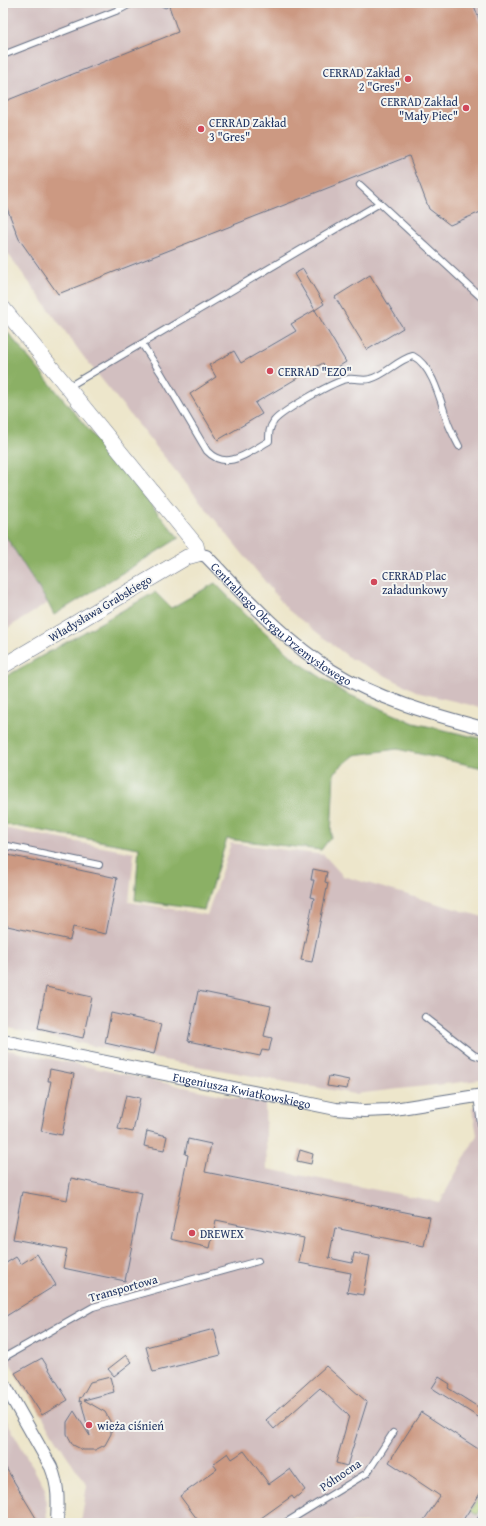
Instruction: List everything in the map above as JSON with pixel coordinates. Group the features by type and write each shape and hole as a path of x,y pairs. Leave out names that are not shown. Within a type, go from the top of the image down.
{"street":[{"name":"Centralnego Okręgu Przemysłowego","path":"3,308 196,545 198,554 206,556 291,640 330,670 362,687 395,701 483,728"},
{"name":"Władysława Grabskiego","path":"3,666 187,557 198,554"},
{"name":"Eugeniusza Kwiatkowskiego","path":"3,1041 336,1108 364,1111 388,1110 480,1096"},
{"path":"3,1382 51,1467 56,1480 58,1492 57,1523"}],"lane":[{"path":"3,55 121,9 132,3"},
{"path":"360,185 483,299"},
{"path":"68,387 380,203"},
{"path":"142,344 162,373 207,451 213,457 221,460 235,460 269,441 268,432 275,420 315,393 348,379 369,379 378,376 406,358 412,356 419,360 436,386 448,425 459,446"},
{"path":"3,845 99,865"},
{"path":"425,1017 474,1055 483,1058"},
{"path":"480,1096 483,1138"},
{"name":"Transportowa","path":"3,1358 93,1306 258,1261"},
{"name":"Północna","path":"285,1523 367,1473 393,1433"},
{"path":"478,1523 483,1516"}],"shaded area":[{"path":"3,3 483,3 483,708 420,693 350,658 288,610 86,360 3,247"},
{"path":"3,532 48,603 3,631"},
{"path":"3,828 134,853 129,902 207,915 231,843 324,855 343,876 483,917 483,1050 481,1080 354,1094 136,1055 3,1027"},
{"path":"3,1049 265,1104 267,1169 440,1202 477,1135 472,1107 483,1106 483,1523 81,1523 87,1485 65,1453 3,1352"},
{"path":"3,1414 45,1489 47,1523 3,1523"}],"green space":[{"path":"3,327 179,538 54,615 3,532"},
{"path":"215,583 246,615 298,662 343,692 414,723 483,739 483,768 397,749 355,755 334,772 331,837 321,850 227,839 204,910 135,900 139,848 3,824 3,678 155,592 171,608"},
{"path":"483,1491 483,1506 477,1515 471,1511"}],"building":[{"name":"CERRAD Zakład 3 \"Gres\"","path":"169,3 473,3 483,29 483,188 481,189 483,195 483,211 450,225 429,209 409,156 58,294 19,239 3,198 3,102 178,32"},
{"path":"303,269 324,304 315,310 294,274"},
{"path":"370,275 403,328 367,350 335,297"},
{"name":"CERRAD \"EZO\"","path":"315,310 346,362 328,373 323,363 255,403 262,414 218,440 190,394 216,377 209,365 234,351 241,363 296,331 291,324"},
{"path":"3,854 117,878 106,934 73,927 70,940 3,925"},
{"path":"313,869 327,872 325,882 328,883 312,962 301,960 314,898 310,897 314,880 311,880"},
{"path":"46,987 92,997 83,1038 38,1028"},
{"path":"198,991 271,1006 264,1036 272,1038 269,1051 262,1050 260,1056 188,1041"},
{"path":"111,1013 161,1024 154,1054 105,1043"},
{"path":"50,1069 74,1074 62,1135 41,1131 51,1081 48,1081"},
{"path":"329,1076 349,1080 347,1089 327,1086"},
{"path":"126,1095 140,1098 133,1132 118,1129"},
{"path":"147,1131 167,1136 164,1150 144,1146"},
{"path":"188,1139 211,1144 205,1172 430,1217 424,1246 335,1228 329,1258 352,1263 354,1253 370,1256 363,1295 347,1292 351,1273 299,1263 304,1238 216,1220 210,1248 171,1239 188,1155 185,1154"},
{"path":"300,1150 313,1154 311,1164 297,1161"},
{"path":"71,1178 142,1193 125,1281 63,1268 67,1249 13,1239 22,1192 67,1200"},
{"path":"37,1254 56,1285 3,1318 3,1265 16,1257 21,1264"},
{"path":"214,1329 221,1355 153,1372 146,1347"},
{"path":"126,1355 132,1362 114,1376 108,1369"},
{"path":"42,1358 68,1400 42,1415 15,1373"},
{"path":"326,1366 367,1402 347,1466 336,1463 349,1416 320,1388 274,1429 266,1420"},
{"name":"wieża ciśnień","path":"110,1377 114,1392 84,1400 105,1412 111,1423 111,1434 105,1445 95,1450 83,1450 73,1445 67,1434 67,1422 74,1411 90,1436 81,1401 79,1402 80,1397 81,1398 90,1382"},
{"path":"439,1377 450,1384 448,1388 483,1410 483,1420 432,1388"},
{"path":"421,1412 483,1452 483,1489 461,1523 422,1523 440,1496 389,1462"},
{"path":"244,1451 269,1484 290,1469 305,1490 294,1499 292,1496 254,1523 200,1523 180,1496 217,1469 213,1464 228,1453 232,1459"},
{"path":"3,1463 36,1518 26,1523 3,1523"}],"place":[{"name":"CERRAD Zakład 2 \"Gres\"","path":"408,79"},
{"name":"CERRAD Zakład \"Mały Piec\"","path":"466,108"},
{"name":"CERRAD Zakład 3 \"Gres\"","path":"201,129"},
{"name":"CERRAD \"EZO\"","path":"270,371"},
{"name":"CERRAD Plac załadunkowy","path":"374,582"},
{"name":"DREWEX","path":"192,1233"},
{"name":"wieża ciśnień","path":"89,1425"}]}
